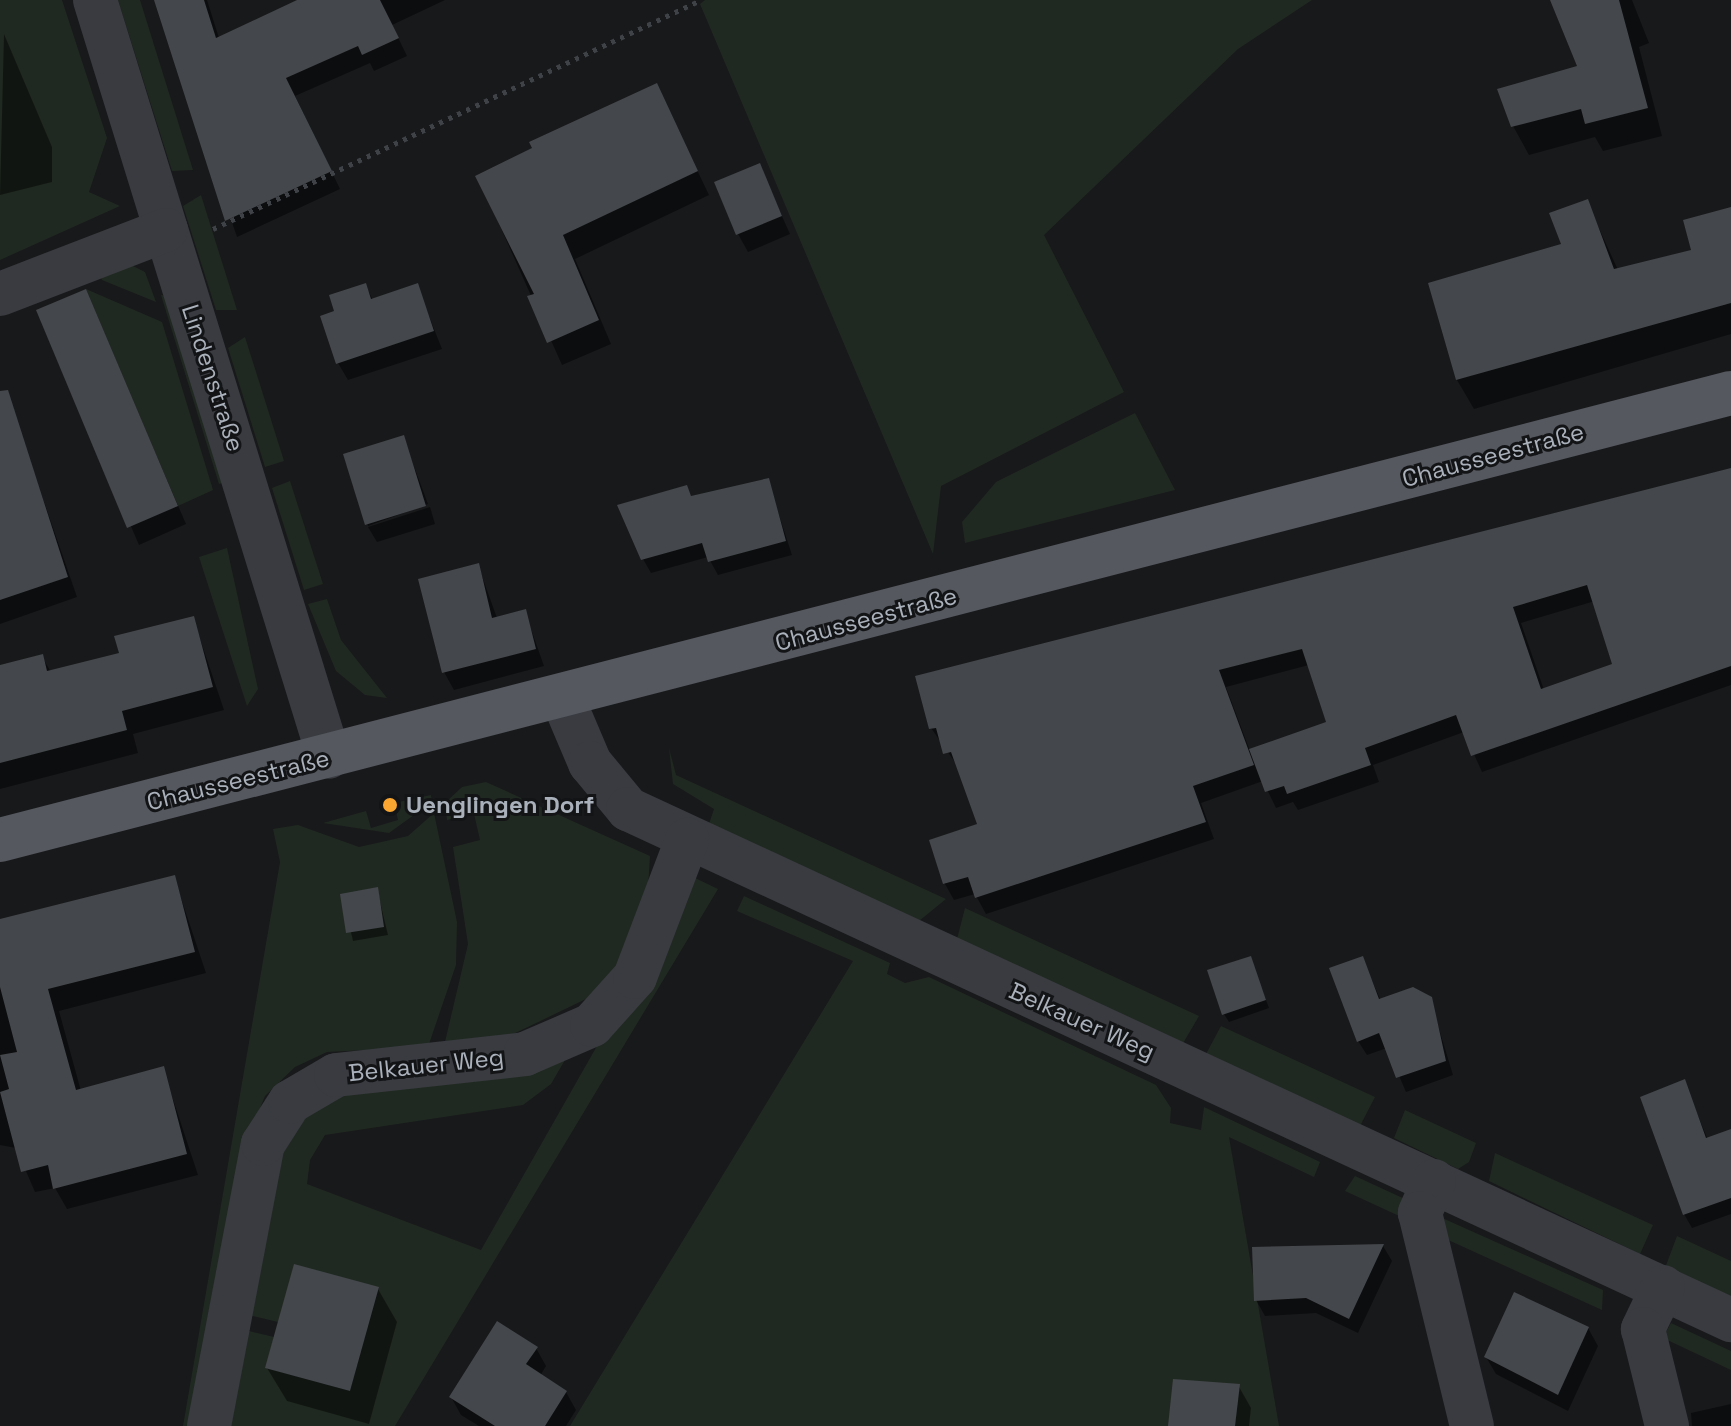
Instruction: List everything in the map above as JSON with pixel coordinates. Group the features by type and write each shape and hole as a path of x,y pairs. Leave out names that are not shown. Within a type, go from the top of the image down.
{"main road":[{"name":"Chausseestraße","path":"0,840 1731,393"}],"street":[{"name":"Lindenstraße","path":"95,0 329,757"},
{"path":"0,294 169,239"},
{"name":"Belkauer Weg","path":"562,697 590,763 628,809 687,840 1731,1320"},
{"name":"Belkauer Weg","path":"209,1426 263,1144 290,1102 336,1075 525,1054 592,1025 635,977 687,840"},
{"path":"1434,1181 1420,1213 1472,1426"},
{"path":"1663,1287 1643,1329 1667,1426"}],"path":[{"path":"169,239 701,0"}],"shaded area":[{"path":"0,0 62,0 107,138 89,192 120,206 0,260"},
{"path":"118,0 140,0 193,170 172,171"},
{"path":"705,0 1312,0 1238,49 1044,235 1124,392 941,486 933,554 700,4"},
{"path":"201,195 237,310 216,310 183,206"},
{"path":"125,262 145,272 156,302 102,280 95,265"},
{"path":"86,289 162,322 213,490 178,506"},
{"path":"161,295 167,296 229,481 219,484"},
{"path":"245,337 284,461 265,467 228,348"},
{"path":"1135,413 1175,490 965,543 962,522 996,482"},
{"path":"290,481 323,584 304,590 272,488"},
{"path":"227,548 258,689 247,706 199,557"},
{"path":"327,599 341,640 387,698 365,695 336,671 308,604"},
{"path":"669,748 676,775 946,899 919,921 709,824 714,809 673,784"},
{"path":"486,782 650,856 648,888 616,974 588,998 505,1038 444,1046 468,944 453,847 480,840 474,814 447,820 445,803 462,787"},
{"path":"431,795 432,802 389,833 323,823 366,811 371,828 398,820 394,803"},
{"path":"434,813 457,922 456,965 428,1047 327,1052 295,1067 265,1096 252,1128 197,1426 183,1426 280,862 273,829 298,825 359,847 408,836"},
{"path":"693,877 718,889 395,1426 223,1426 241,1329 274,1337 266,1368 350,1391 379,1288 278,1322 244,1314 280,1140 336,1086 572,1048 551,1084 523,1105 325,1135 310,1160 307,1184 481,1250"},
{"path":"744,896 890,963 887,974 905,983 929,977 1156,1085 1171,1108 1170,1123 1201,1130 1204,1107 1320,1162 1314,1177 1229,1137 1279,1426 570,1426 853,961 737,911"},
{"path":"965,908 1199,1016 1182,1045 957,939"},
{"path":"1221,1026 1375,1097 1360,1126 1206,1054"},
{"path":"1405,1110 1476,1143 1469,1162 1458,1169 1394,1138"},
{"path":"1495,1153 1653,1225 1640,1254 1489,1181"},
{"path":"1355,1176 1407,1200 1410,1221 1345,1191"},
{"path":"1440,1217 1603,1290 1602,1310 1435,1234"},
{"path":"1677,1236 1731,1261 1731,1296 1665,1268"},
{"path":"1671,1323 1731,1351 1731,1370 1663,1338"}],"building":[{"path":"154,0 204,0 216,38 297,0 380,0 399,38 362,55 358,46 286,78 332,171 225,221"},
{"path":"1550,0 1619,0 1648,108 1585,124 1581,109 1511,127 1497,89 1577,66"},
{"path":"657,83 698,171 563,235 599,320 547,343 527,296 534,294 475,176 532,148 529,142"},
{"path":"760,163 782,216 736,235 714,182"},
{"path":"1588,199 1614,269 1691,250 1683,220 1731,207 1731,303 1456,380 1428,283 1561,244 1549,213"},
{"path":"366,283 371,299 418,283 434,331 336,364 320,316 334,311 329,295"},
{"path":"86,289 178,506 127,528 36,310"},
{"path":"8,390 68,577 0,600 0,391"},
{"path":"404,435 426,506 365,525 343,454"},
{"path":"1731,468 1731,666 1471,756 1456,715 1365,748 1371,765 1287,794 1284,786 1265,792 1249,749 1326,722 1302,649 1219,670 1254,765 1193,786 1206,822 975,898 968,877 943,884 929,840 977,824 951,752 943,754 936,728 929,729 915,676","holes":["1587,585 1612,664 1541,689 1513,607"]},
{"path":"769,478 786,541 708,562 702,543 641,560 617,505 687,485 691,496"},
{"path":"479,563 492,618 526,609 536,649 442,673 418,579"},
{"path":"194,616 213,687 122,711 127,730 0,763 0,665 43,654 47,671 119,653 114,636"},
{"path":"175,875 195,952 48,989 76,1090 164,1066 187,1154 53,1189 48,1165 21,1172 0,1092 9,1089 0,1055 17,1052 0,987 0,919"},
{"path":"378,887 384,927 346,933 340,894"},
{"path":"1251,956 1266,1000 1222,1015 1207,970"},
{"path":"1363,956 1379,999 1413,987 1432,997 1446,1061 1396,1078 1379,1033 1357,1042 1329,968"},
{"path":"1685,1079 1706,1138 1731,1129 1731,1198 1683,1215 1640,1097"},
{"path":"1384,1244 1349,1319 1306,1298 1254,1301 1252,1247"},
{"path":"294,1264 379,1287 350,1391 265,1368"},
{"path":"1514,1292 1589,1327 1558,1395 1484,1357"},
{"path":"497,1321 538,1347 526,1364 567,1391 545,1426 495,1426 449,1397"},
{"path":"1173,1379 1240,1384 1235,1426 1168,1426"}],"place":[{"name":"Uenglingen Dorf","path":"390,805"}]}
